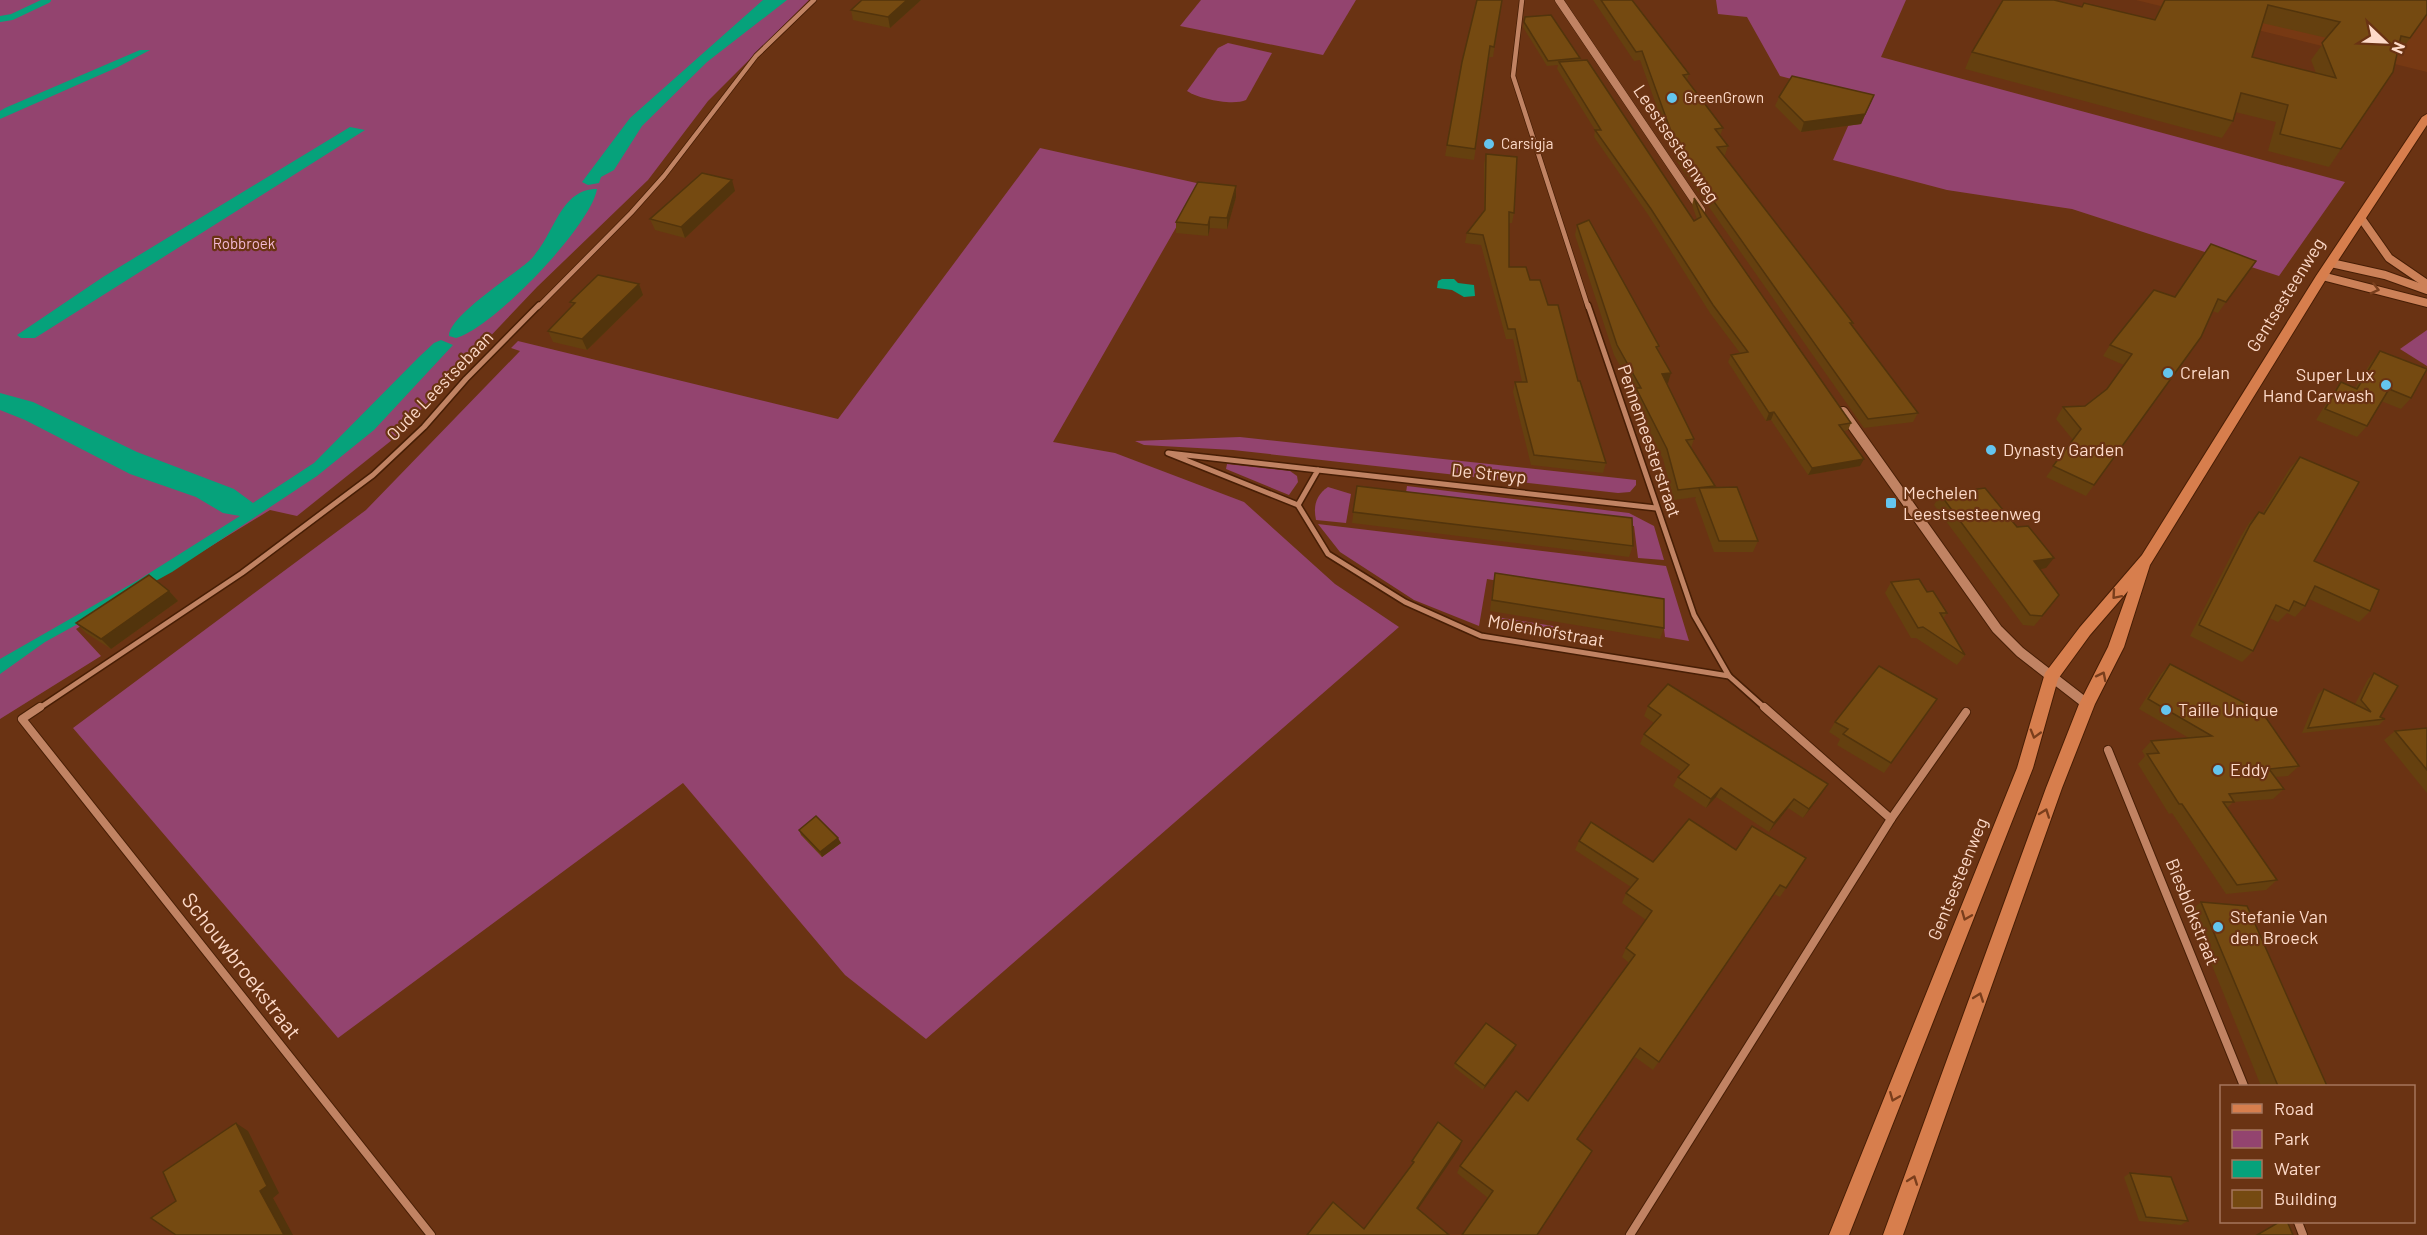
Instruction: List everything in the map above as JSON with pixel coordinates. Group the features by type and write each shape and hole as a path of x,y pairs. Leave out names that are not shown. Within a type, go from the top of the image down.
{"main road":[{"name":"Gentsesteenweg","path":"1839,1235 2025,768 2051,677 2085,631 2147,559 2322,276 2427,117"},
{"path":"2361,218 2390,258 2427,284"},
{"path":"2331,262 2385,275 2427,290"},
{"path":"2322,276 2427,303"},
{"name":"Gentsesteenweg","path":"1893,1235 2087,704 2116,647 2147,559"}],"street":[{"name":"Oude Leestsebaan","path":"22,719 242,573 373,475 423,427 480,364 631,213 664,176 756,56 814,0"},
{"name":"Pennemeesterstraat","path":"1522,0 1513,76 1656,508 1694,615 1728,676 1891,819"},
{"name":"Leestsesteenweg","path":"1559,0 1706,216"},
{"path":"1835,401 1997,628 2051,677 2087,704"},
{"name":"De Streyp","path":"1298,505 1168,453 1656,508"},
{"path":"1298,505 1318,469"},
{"name":"Molenhofstraat","path":"1298,505 1328,554 1405,602 1481,636 1728,676"},
{"path":"1630,1235 1891,819 1966,712"},
{"name":"Schouwbroekstraat","path":"22,719 431,1235"},
{"name":"Biesblokstraat","path":"2108,750 2244,1085"}],"shaded area":[{"path":"2136,0 2427,0 2427,72"}],"green space":[{"name":"Robbroek","path":"0,0 809,0 708,101 648,180 537,287 392,440 297,516 270,510 76,629 101,656 0,719"},
{"path":"1201,0 1356,0 1323,55 1180,26"},
{"path":"1716,0 1906,0 1881,57 2345,182 2279,276 2072,209 1947,190 1833,160 1861,97 1780,76 1747,17 1718,14"},
{"path":"1228,43 1272,53 1246,100 1216,101 1187,91 1218,48"},
{"path":"1040,148 1201,184 1053,442 1115,453 1244,502 1335,584 1399,627 926,1039 845,975 683,783 338,1038 73,728 366,510 520,351 511,348 518,341 838,419"},
{"path":"2427,330 2427,366 2400,349"},
{"path":"1240,437 1636,480 1636,485 1630,492 1618,493 1233,450 1144,445 1135,441"},
{"path":"1227,464 1290,471 1297,476 1298,482 1289,495 1226,469"},
{"path":"1407,486 1629,513 1654,526 1664,560 1638,558 1634,526 1405,499"},
{"path":"1328,487 1351,494 1346,523 1316,520 1316,501"},
{"path":"1318,524 1666,566 1689,641 1665,637 1662,609 1487,579 1479,626 1414,600 1340,552"},
{"path":"1491,616 1559,627 1558,636 1490,623"}],"water":[{"path":"763,0 787,0 707,62 642,126 614,170 601,177 599,183 588,185 582,182 630,118"},
{"path":"140,50 150,50 118,67 0,119 0,111 5,108"},
{"path":"350,127 365,130 35,338 21,338 17,335 103,277"},
{"path":"597,189 591,206 578,227 515,297 472,331 456,338 449,336 451,328 459,318 482,297 528,262 537,252 558,216 574,197 584,191"},
{"path":"1454,279 1458,283 1474,285 1475,296 1464,297 1452,290 1437,288 1438,281"},
{"path":"441,340 453,345 374,430 317,476 172,572 45,642 0,674 0,659 140,579 240,516 223,513 196,497 130,474 25,420 0,410 0,393 33,402 137,452 234,489 253,503 314,463 419,357 434,343"}],"building":[{"path":"862,0 907,0 888,17 851,10"},
{"path":"1477,0 1502,0 1494,47 1490,46 1475,149 1447,145 1462,62"},
{"path":"1601,0 1632,0 1689,74 1683,75 1723,128 1715,129 1728,146 1717,147 1853,323 1850,323 1918,413 1868,419 1678,151 1642,51 1636,52"},
{"path":"2003,0 2054,0 2082,7 2084,3 2155,20 2165,0 2427,0 2427,14 2410,38 2401,36 2393,72 2341,149 2280,134 2288,105 2241,93 2233,121 1972,52","holes":["2268,5 2340,22 2322,43 2336,78 2252,57"]},
{"path":"1551,15 1580,58 1548,61 1524,22 1525,17"},
{"path":"1587,60 1694,221 1701,217 1694,198 1851,423 1839,425 1864,459 1812,468 1774,412 1769,413 1731,355 1748,352 1713,305 1651,209 1595,130 1601,130 1559,62"},
{"path":"1792,76 1874,95 1865,114 1804,122 1779,97"},
{"path":"1486,154 1517,157 1514,213 1509,212 1509,267 1526,267 1530,280 1540,280 1548,305 1558,305 1578,381 1580,381 1606,463 1534,455 1515,382 1527,382 1515,329 1508,329 1483,235 1467,233 1485,210"},
{"path":"702,173 732,180 681,227 650,219"},
{"path":"1198,182 1236,186 1227,218 1210,217 1208,225 1176,222"},
{"path":"1589,220 1659,346 1656,347 1671,373 1662,374 1694,439 1686,440 1715,486 1678,490 1667,449 1636,388 1641,388 1617,345 1577,225"},
{"path":"2211,244 2256,261 2226,302 2218,299 2201,337 2094,485 2053,466 2081,429 2063,407 2085,406 2107,389 2132,354 2110,345 2154,290 2175,297"},
{"path":"598,275 639,284 582,339 548,331 575,303 570,302"},
{"path":"2380,351 2427,369 2411,398 2389,389 2367,426 2325,409 2341,382 2357,389"},
{"path":"2300,457 2359,482 2314,561 2379,590 2370,611 2315,586 2305,606 2294,601 2289,611 2276,605 2253,651 2199,625 2250,525 2259,512 2264,514"},
{"path":"1357,486 1632,518 1633,546 1353,512"},
{"path":"1737,487 1758,541 1719,541 1699,488"},
{"path":"1985,488 2017,527 2028,526 2054,558 2034,561 2059,595 2042,616 2030,615 1940,494"},
{"path":"1495,573 1664,599 1664,628 1492,600"},
{"path":"149,575 169,591 101,639 76,623"},
{"path":"1919,579 1927,592 1933,591 1947,613 1940,613 1965,655 1923,627 1918,628 1891,582"},
{"path":"2170,664 2262,712 2299,766 2269,769 2284,789 2229,794 2234,802 2223,802 2277,880 2237,885 2182,804 2179,804 2147,754 2159,753 2151,741 2212,736 2148,699"},
{"path":"1879,666 1937,699 1891,763 1843,734 1848,729 1835,722"},
{"path":"2374,673 2398,686 2380,717 2385,719 2308,728 2324,689 2371,712 2361,700"},
{"path":"1668,684 1828,784 1809,809 1794,799 1774,823 1721,788 1711,799 1678,777 1689,765 1644,734 1661,715 1648,706"},
{"path":"2427,728 2427,770 2395,731"},
{"path":"816,816 838,838 820,852 799,830"},
{"path":"1689,819 1736,850 1752,826 1806,858 1786,888 1780,885 1659,1062 1640,1048 1577,1139 1592,1151 1537,1235 1462,1235 1493,1191 1460,1166 1516,1091 1528,1101 1635,955 1626,948 1652,911 1626,893 1638,879 1579,841 1591,822 1653,862"},
{"path":"2201,902 2247,906 2327,1085 2278,1085"},
{"path":"1486,1023 1516,1045 1485,1086 1455,1063"},
{"path":"1438,1122 1462,1141 1417,1208 1449,1235 1307,1235 1333,1202 1364,1229 1414,1162 1412,1161"},
{"path":"236,1123 267,1186 260,1191 284,1235 176,1235 151,1218 176,1201 163,1172"},
{"path":"2130,1173 2171,1177 2188,1221 2146,1217"},
{"path":"2278,1223 2288,1223 2293,1235 2257,1235"}],"waterway":[{"path":"0,19 12,17 48,0"}],"place":[{"name":"GreenGrown","path":"1672,98"},
{"name":"Carsigja","path":"1489,144"},
{"name":"Crelan","path":"2168,373"},
{"name":"Super Lux Hand Carwash","path":"2386,385"},
{"name":"Dynasty Garden","path":"1991,450"},
{"name":"Mechelen Leestsesteenweg","path":"1891,503"},
{"name":"Taille Unique","path":"2166,710"},
{"name":"Eddy","path":"2218,770"},
{"name":"Stefanie Van den Broeck","path":"2218,927"}]}
